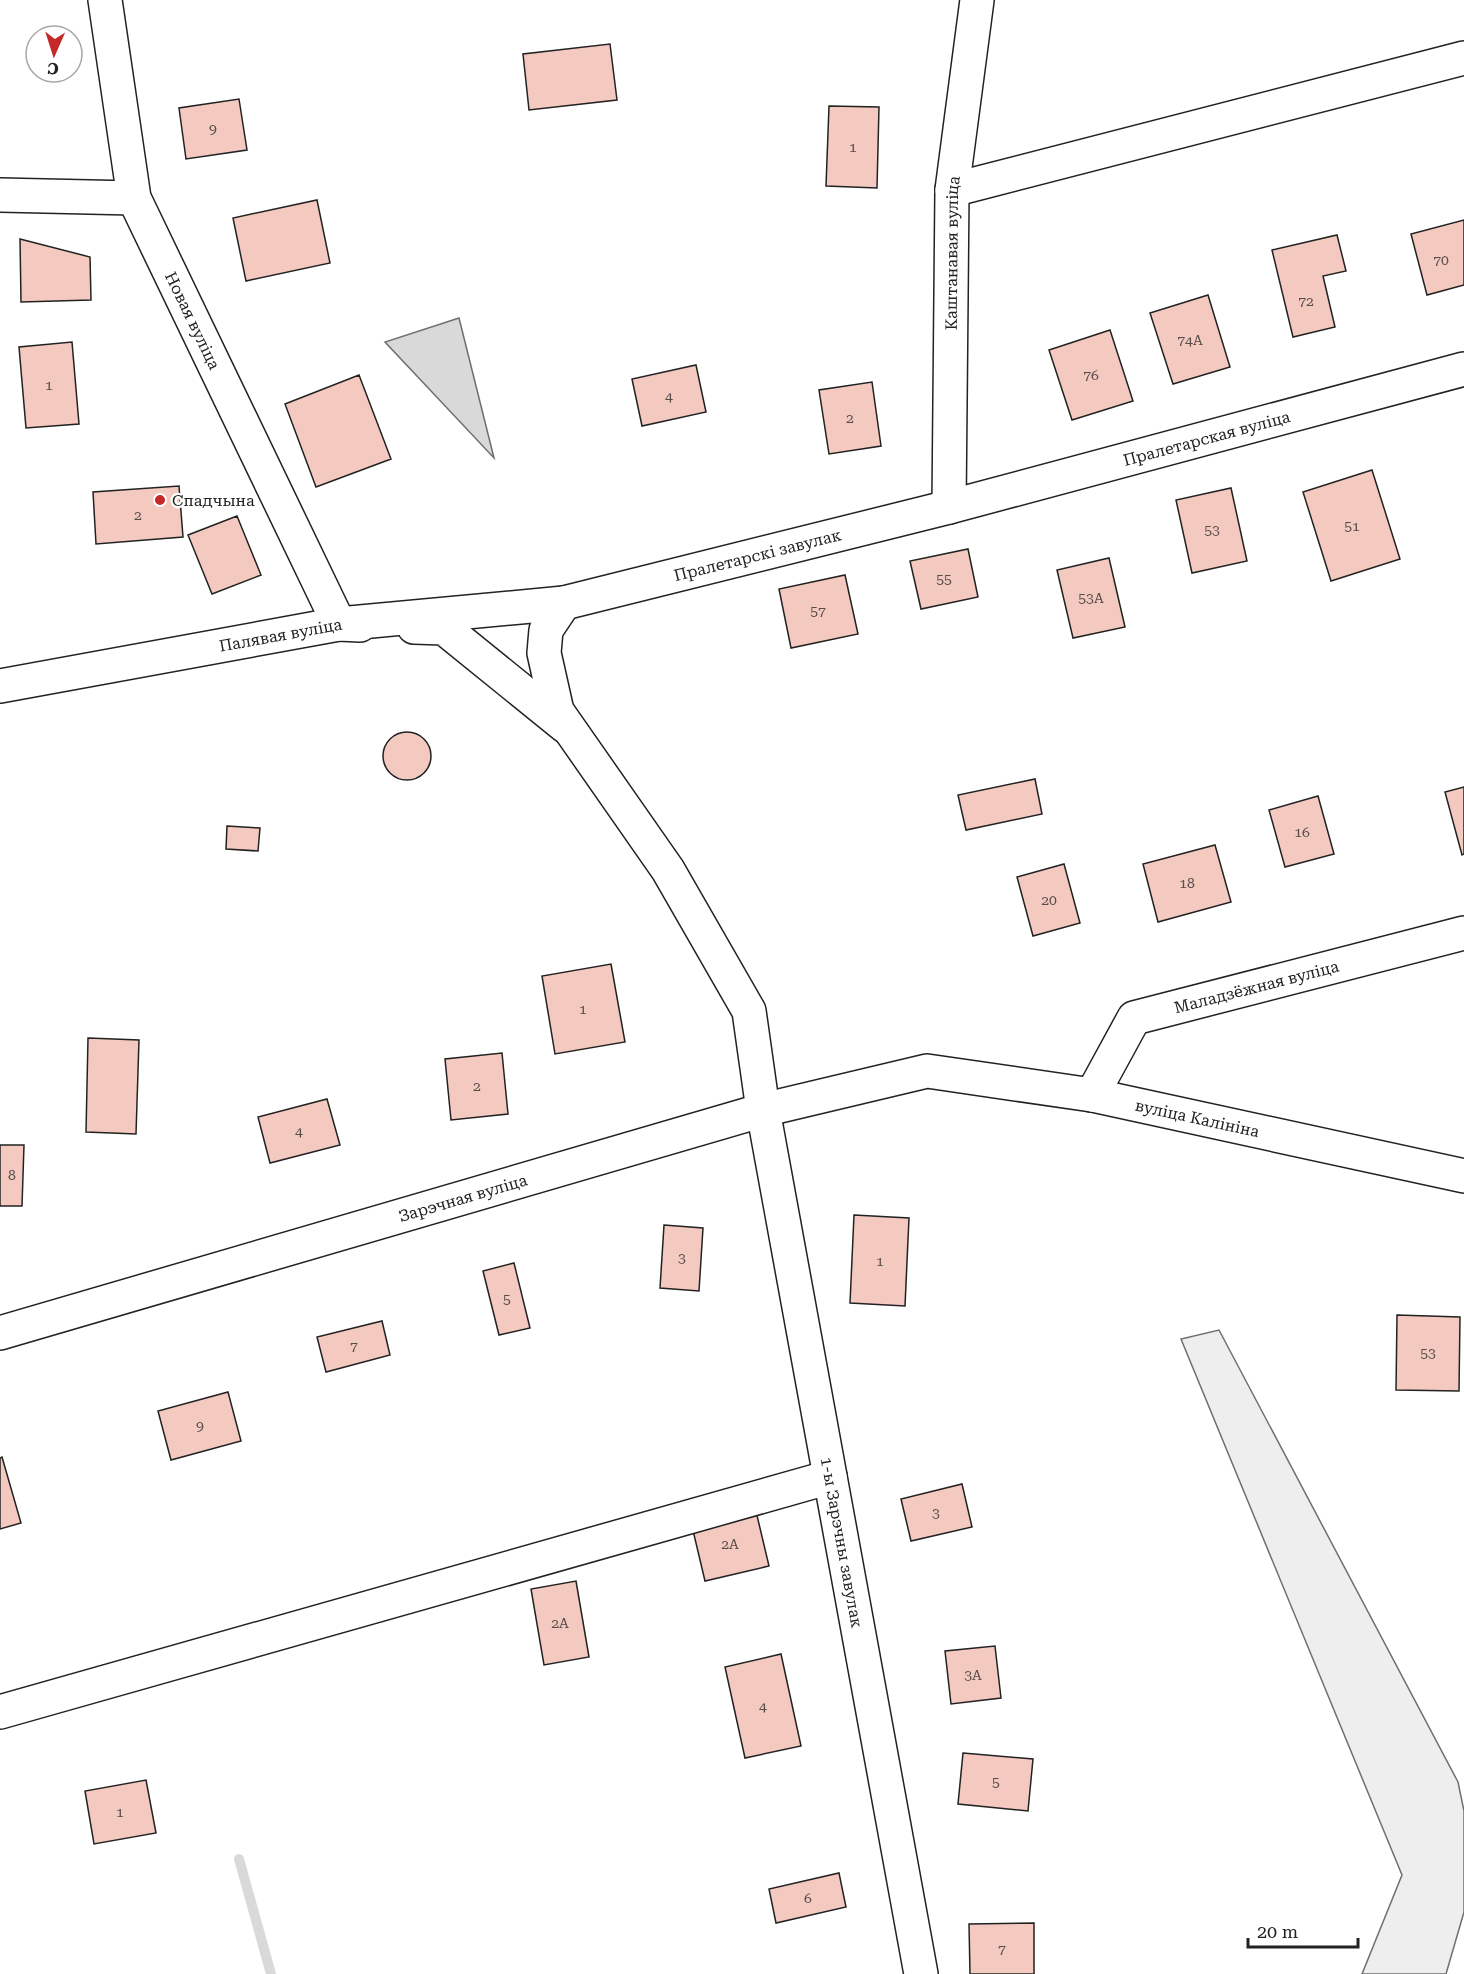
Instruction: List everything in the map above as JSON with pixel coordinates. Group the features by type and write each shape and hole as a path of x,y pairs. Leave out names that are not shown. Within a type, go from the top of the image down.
{"street":[{"name":"Новая вуліца","path":"105,0 134,198 339,624"},
{"name":"Каштанавая вуліца","path":"949,507 952,190 977,0"},
{"path":"952,190 1464,58"},
{"path":"0,195 134,198"},
{"name":"Пралетарская вуліца","path":"949,507 1464,369"},
{"name":"Пралетарскі завулак","path":"564,603 949,507"},
{"path":"564,603 546,630 544,653 557,711 566,727"},
{"name":"Палявая вуліца","path":"0,686 339,624 564,603"},
{"path":"339,624 444,628 566,727"},
{"name":"1-ы Зарэчны завулак","path":"566,727 668,870 749,1011 763,1110 921,1974"},
{"name":"Маладзёжная вуліца","path":"1092,1095 1134,1018 1464,933"},
{"name":"Зарэчная вуліца","path":"0,1333 763,1110 927,1071"},
{"name":"вуліца Калініна","path":"927,1071 1092,1095 1464,1176"},
{"path":"0,1712 830,1477"}],"shaded area":[{"path":"459,318 494,458 385,342"},
{"path":"1219,1330 1458,1782 1464,1811 1464,1912 1446,1974 1362,1974 1402,1875 1181,1339"}],"building":[{"path":"610,44 617,100 529,110 523,54"},
{"path":"239,99 247,150 186,159 179,108"},
{"path":"829,106 879,107 877,188 826,186"},
{"path":"317,200 330,263 246,281 233,218"},
{"path":"1464,220 1464,285 1427,295 1411,234"},
{"path":"1337,235 1346,271 1323,276 1335,327 1293,337 1272,250"},
{"path":"20,239 90,257 91,300 21,302"},
{"path":"1208,295 1230,367 1173,384 1150,313"},
{"path":"1110,330 1133,401 1072,420 1049,350"},
{"path":"72,342 79,424 26,428 19,347"},
{"path":"696,365 706,412 642,426 632,379"},
{"path":"359,375 391,459 316,487 285,404"},
{"path":"872,382 881,446 829,454 819,390"},
{"path":"1372,470 1400,559 1331,581 1303,492"},
{"path":"179,486 183,537 96,544 93,492"},
{"path":"1231,488 1247,561 1192,573 1176,500"},
{"path":"237,516 261,575 212,594 188,535"},
{"path":"968,549 978,597 921,609 910,561"},
{"path":"1109,558 1125,627 1073,638 1057,570"},
{"path":"845,575 858,634 791,648 779,589"},
{"path":"407,732 424,739 431,756 424,773 407,780 390,773 383,756 390,739"},
{"path":"1035,779 1042,814 966,830 958,795"},
{"path":"1464,787 1464,854 1462,855 1445,792"},
{"path":"1318,796 1334,854 1285,867 1269,810"},
{"path":"227,826 260,828 258,851 226,849"},
{"path":"1215,845 1231,902 1158,922 1143,864"},
{"path":"1064,864 1080,923 1033,936 1017,877"},
{"path":"611,964 625,1042 555,1054 542,976"},
{"path":"88,1038 139,1040 136,1134 86,1132"},
{"path":"502,1053 508,1114 451,1120 445,1059"},
{"path":"327,1099 340,1145 270,1163 258,1117"},
{"path":"0,1145 24,1145 22,1206 0,1206"},
{"path":"854,1215 909,1218 905,1306 850,1303"},
{"path":"664,1225 703,1228 699,1291 660,1288"},
{"path":"514,1263 530,1328 499,1335 483,1271"},
{"path":"1397,1315 1460,1317 1459,1391 1396,1390"},
{"path":"382,1321 390,1355 326,1372 317,1337"},
{"path":"228,1392 241,1441 171,1460 158,1411"},
{"path":"2,1457 21,1523 0,1529 0,1458"},
{"path":"962,1484 972,1527 911,1541 901,1499"},
{"path":"755,1507 769,1566 705,1581 691,1522"},
{"path":"576,1581 589,1657 544,1665 531,1589"},
{"path":"995,1646 1001,1698 951,1704 945,1651"},
{"path":"781,1654 801,1746 745,1758 725,1667"},
{"path":"963,1753 1033,1759 1028,1811 958,1804"},
{"path":"146,1780 156,1833 94,1844 85,1791"},
{"path":"839,1873 846,1907 776,1923 769,1889"},
{"path":"1034,1923 1034,1974 970,1974 969,1924"}],"waterway":[{"path":"239,1859 271,1974"}],"place":[{"name":"Спадчына","path":"160,500"}]}
